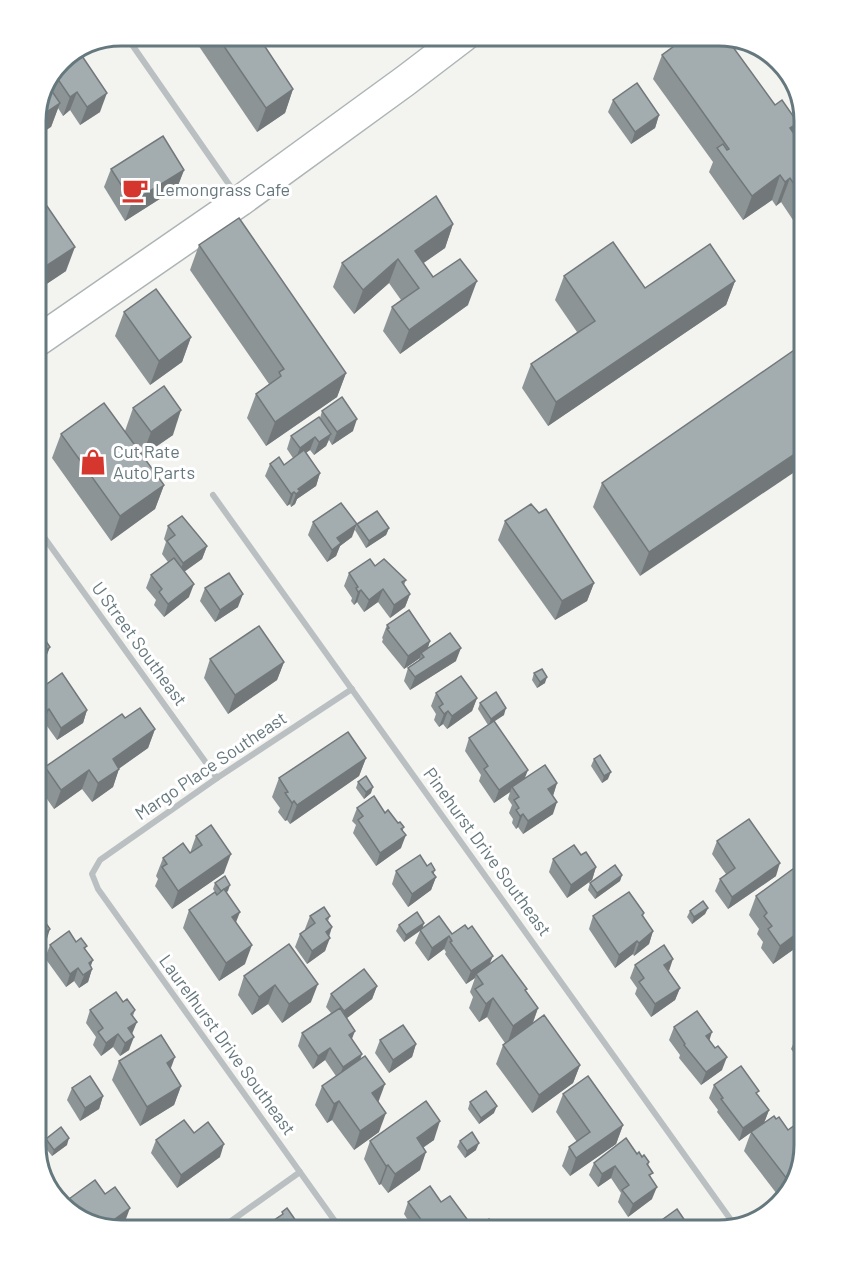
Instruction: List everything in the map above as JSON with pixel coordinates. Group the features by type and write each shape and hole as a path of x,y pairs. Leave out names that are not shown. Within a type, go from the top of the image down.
{"main road":[{"path":"47,333 240,201 450,47"}],"street":[{"path":"134,47 240,201"},
{"name":"Pinehurst Drive Southeast","path":"213,495 731,1220"},
{"name":"U Street Southeast","path":"47,541 217,778"},
{"name":"Margo Place Southeast","path":"92,874 100,860 217,778 352,689"},
{"name":"Laurelhurst Drive Southeast","path":"92,874 98,889 334,1220"},
{"path":"232,1220 300,1172"}],"building":[{"path":"224,47 265,47 293,89 266,108"},
{"path":"673,47 734,48 775,105 782,100 794,117 794,126 790,128 794,134 794,184 790,178 785,182 780,175 752,196 717,148 723,144 727,150 729,149 662,55"},
{"path":"83,57 107,93 87,107 77,92 70,97 59,80 68,68"},
{"path":"637,83 659,115 635,132 613,100"},
{"path":"52,92 60,103 48,111"},
{"path":"163,136 184,170 132,202 111,169"},
{"path":"436,196 453,224 415,251 433,277 460,259 477,281 409,330 392,307 419,288 398,259 363,290 342,263"},
{"path":"47,206 75,247 47,265"},
{"path":"239,218 346,373 275,422 256,394 281,376 279,372 284,369 199,245"},
{"path":"613,242 645,288 710,244 735,281 556,402 531,364 595,321 564,276"},
{"path":"156,289 191,337 159,361 124,312"},
{"path":"794,350 794,454 649,552 602,483"},
{"path":"164,386 181,410 151,432 133,408"},
{"path":"342,397 357,419 337,432 322,411"},
{"path":"104,403 164,485 120,516 61,434"},
{"path":"319,417 331,434 319,442 315,437 300,448 291,436"},
{"path":"304,450 320,473 298,489 300,491 296,494 294,492 291,494 270,464 279,457 284,465"},
{"path":"341,503 357,524 337,538 341,543 332,550 313,522"},
{"path":"531,504 539,513 546,509 594,583 562,601 505,521"},
{"path":"377,511 389,528 369,541 357,524"},
{"path":"182,516 207,546 183,563 167,541 175,535 168,526"},
{"path":"174,558 194,584 168,604 159,592 162,589 151,575"},
{"path":"370,559 375,566 384,559 406,580 402,582 410,594 394,605 383,589 369,600 361,590 358,592 356,588 358,587 349,573"},
{"path":"229,573 243,594 220,610 205,588"},
{"path":"409,610 430,641 408,656 387,629 389,628 387,625"},
{"path":"259,626 284,662 235,695 210,659"},
{"path":"450,633 461,648 415,677 408,668 424,657 421,653"},
{"path":"542,669 547,677 540,682 534,673"},
{"path":"62,673 87,710 61,728 49,709 47,710 47,684"},
{"path":"461,676 477,698 452,716 448,711 444,714 439,707 443,704 436,693"},
{"path":"496,692 506,708 491,719 480,703"},
{"path":"140,708 155,729 113,759 119,769 98,783 89,770 61,790 47,770 47,766 122,714 125,718"},
{"path":"494,721 528,770 499,790 484,769 488,766 469,738"},
{"path":"348,732 366,758 297,805 294,801 292,803 279,778"},
{"path":"600,755 611,772 604,776 594,759"},
{"path":"545,765 557,783 548,789 557,802 528,821 516,810 519,808 514,800 519,797 512,787"},
{"path":"366,776 373,787 366,792 358,782"},
{"path":"374,796 385,813 388,810 398,823 400,822 404,827 401,829 406,835 380,853 358,820 363,816 357,808"},
{"path":"749,819 780,863 732,897 720,879 735,868 717,841"},
{"path":"211,825 231,854 178,891 162,867 167,864 163,858 183,843 190,853 202,845 196,836"},
{"path":"574,845 581,855 586,852 596,867 571,885 553,859"},
{"path":"420,855 427,866 431,863 435,870 432,872 436,877 412,894 396,871"},
{"path":"615,865 622,875 597,893 590,883"},
{"path":"794,868 794,936 780,946 768,929 772,926 764,916 767,913 756,896"},
{"path":"225,876 230,885 221,891 215,883"},
{"path":"224,889 240,912 232,917 252,945 226,963 189,910 215,892 217,895"},
{"path":"629,892 653,931 619,955 593,916"},
{"path":"703,901 708,908 694,917 690,911"},
{"path":"324,907 330,916 326,919 332,927 326,932 330,938 312,951 300,934 315,923 310,916"},
{"path":"417,912 424,923 406,935 399,925"},
{"path":"439,916 452,934 465,925 468,929 472,926 493,956 471,971 450,942 452,941 449,936 432,948 420,930"},
{"path":"69,931 76,942 81,938 87,946 84,948 93,960 89,963 92,969 83,975 78,968 70,974 50,945"},
{"path":"289,944 318,984 289,1004 275,985 259,997 244,976"},
{"path":"664,945 673,959 664,965 680,988 655,1004 639,982 644,978 635,965"},
{"path":"502,955 538,1008 513,1026 493,998 486,1004 475,989 483,984 476,974"},
{"path":"364,969 377,986 344,1011 331,994"},
{"path":"116,992 123,1002 127,999 135,1010 131,1014 137,1022 128,1028 134,1037 125,1043 118,1034 106,1043 98,1032 103,1028 90,1010"},
{"path":"340,1008 355,1031 349,1035 362,1054 343,1067 330,1048 318,1056 302,1033"},
{"path":"697,1011 712,1032 706,1036 715,1048 718,1046 727,1057 706,1072 684,1045 674,1027"},
{"path":"544,1015 580,1065 539,1095 503,1045"},
{"path":"403,1025 416,1044 393,1060 380,1040"},
{"path":"161,1035 175,1057 167,1063 181,1086 147,1107 119,1061"},
{"path":"365,1056 385,1084 372,1093 386,1113 360,1131 339,1101 334,1104 322,1086"},
{"path":"741,1066 759,1091 756,1093 769,1110 743,1128 721,1099 723,1098 714,1085"},
{"path":"90,1076 103,1096 85,1108 72,1088"},
{"path":"588,1076 623,1125 576,1158 569,1147 590,1132 563,1094"},
{"path":"486,1091 497,1106 481,1118 470,1102"},
{"path":"426,1101 440,1121 417,1138 426,1152 395,1174 388,1165 386,1166 370,1141"},
{"path":"774,1116 776,1119 779,1117 788,1130 794,1126 794,1155 787,1178 751,1132"},
{"path":"184,1120 194,1133 208,1122 224,1144 181,1175 156,1140"},
{"path":"61,1127 69,1138 54,1150 47,1138"},
{"path":"472,1132 479,1143 467,1151 460,1141"},
{"path":"626,1138 637,1154 639,1152 642,1157 644,1155 649,1162 647,1164 653,1173 649,1175 657,1187 633,1204 622,1190 629,1185 615,1166 602,1174 594,1163"},
{"path":"95,1180 105,1194 115,1187 130,1208 114,1220 107,1219 88,1213 68,1199"},
{"path":"430,1186 441,1202 450,1196 467,1219 421,1220 408,1202"},
{"path":"287,1208 295,1220 274,1220 283,1214 282,1212"},
{"path":"677,1209 684,1220 662,1220"}],"place":[{"name":"Lemongrass Cafe","path":"135,190"},
{"name":"Cut Rate Auto Parts","path":"93,462"}]}
